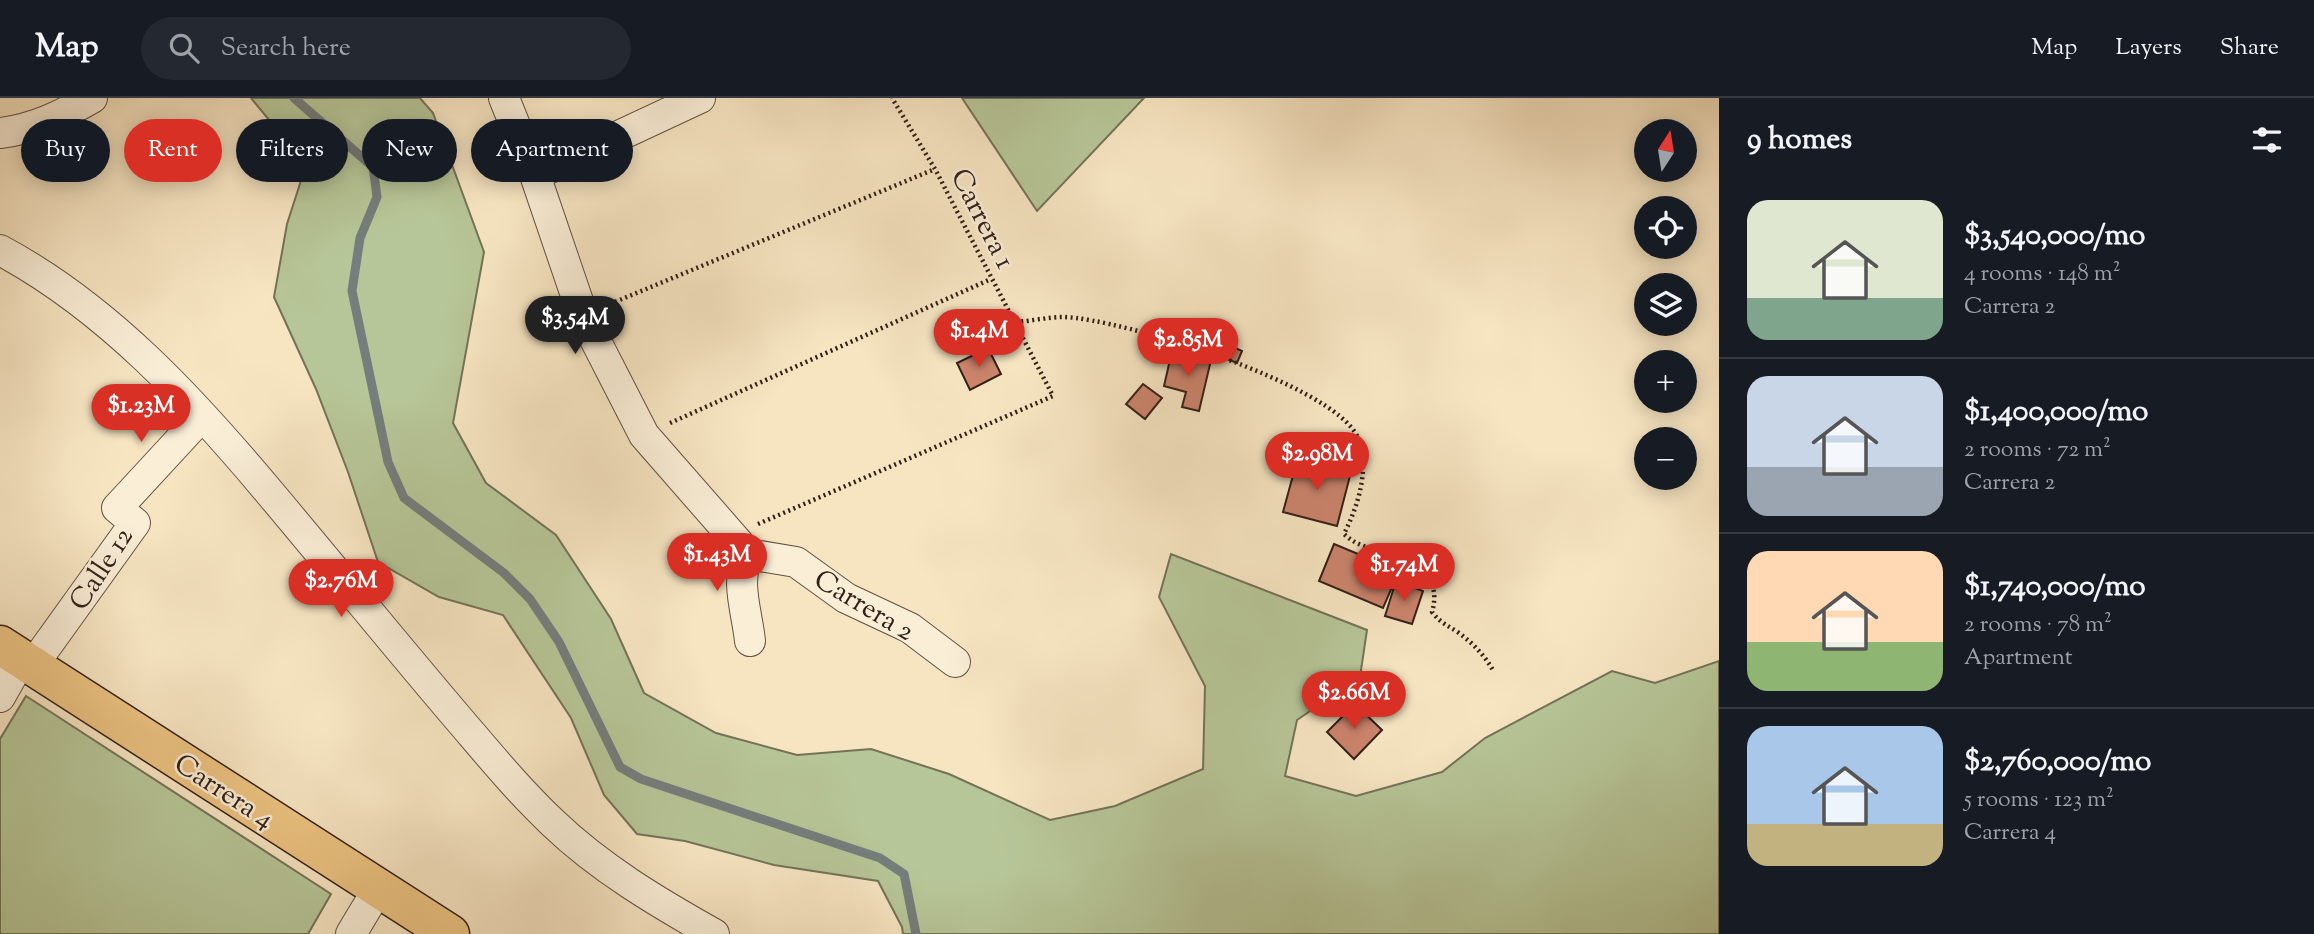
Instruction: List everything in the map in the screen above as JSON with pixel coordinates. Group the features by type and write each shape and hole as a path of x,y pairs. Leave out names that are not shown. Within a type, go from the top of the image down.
{"main road":[{"name":"Carrera 4","path":"18,656 450,934"}],"street":[{"path":"0,133 20,131 54,120 92,98"},
{"path":"504,98 512,119"},
{"path":"633,129 700,98"},
{"path":"537,182 583,316 644,435 740,545 742,596 750,641"},
{"path":"0,250 71,295 118,332 180,391 236,452 430,686 523,793 553,823 586,853 659,902 714,934"},
{"name":"Calle 12","path":"0,697 18,656 135,523 117,508 202,416"},
{"name":"Carrera 2","path":"740,545 796,562 846,598 910,628 955,662"},
{"path":"351,934 378,889"}],"path":[{"name":"Carrera 1","path":"740,545 1053,396 935,169 892,98"},
{"path":"583,316 935,169"},
{"path":"644,435 990,278"},
{"path":"1016,322 1063,317 1119,325 1199,350 1282,382 1337,415 1356,435 1363,459 1361,488 1344,534 1353,543 1412,560 1426,573 1434,587 1435,603 1432,612 1440,623 1459,633 1483,654 1494,672"}],"green space":[{"path":"251,98 420,98 433,113 435,119 362,119 362,182 457,182 457,178 484,252 453,423 486,483 556,535 611,619 644,693 716,733 797,755 871,749 949,774 1050,820 1115,806 1203,769 1205,686 1159,597 1171,554 1367,630 1360,677 1297,720 1285,776 1356,796 1442,772 1485,738 1612,671 1655,683 1719,661 1719,934 903,934 878,881 774,865 685,841 637,834 604,795 571,718 503,615 439,597 378,562 348,472 316,389 274,297 287,224 301,182 348,182 348,119 268,119"},
{"path":"962,98 1144,98 1037,211"},
{"path":"26,696 331,894 308,934 0,934 0,739"}],"building":[{"path":"1215,339 1242,351 1237,363 1209,352"},
{"path":"988,348 1001,374 970,390 957,363"},
{"path":"1172,351 1211,360 1199,411 1182,407 1186,392 1164,386"},
{"path":"1143,384 1162,398 1145,419 1126,404"},
{"path":"1298,457 1351,472 1337,526 1283,512"},
{"path":"1334,544 1399,571 1383,608 1319,581"},
{"path":"1396,581 1423,591 1412,624 1385,616"},
{"path":"1355,704 1382,730 1354,759 1327,732"}],"waterway":[{"path":"294,98 373,167 377,197 360,238 352,291 388,462 404,498 504,573 530,599 559,642 620,767 641,779 880,858 904,874 916,934"}]}
